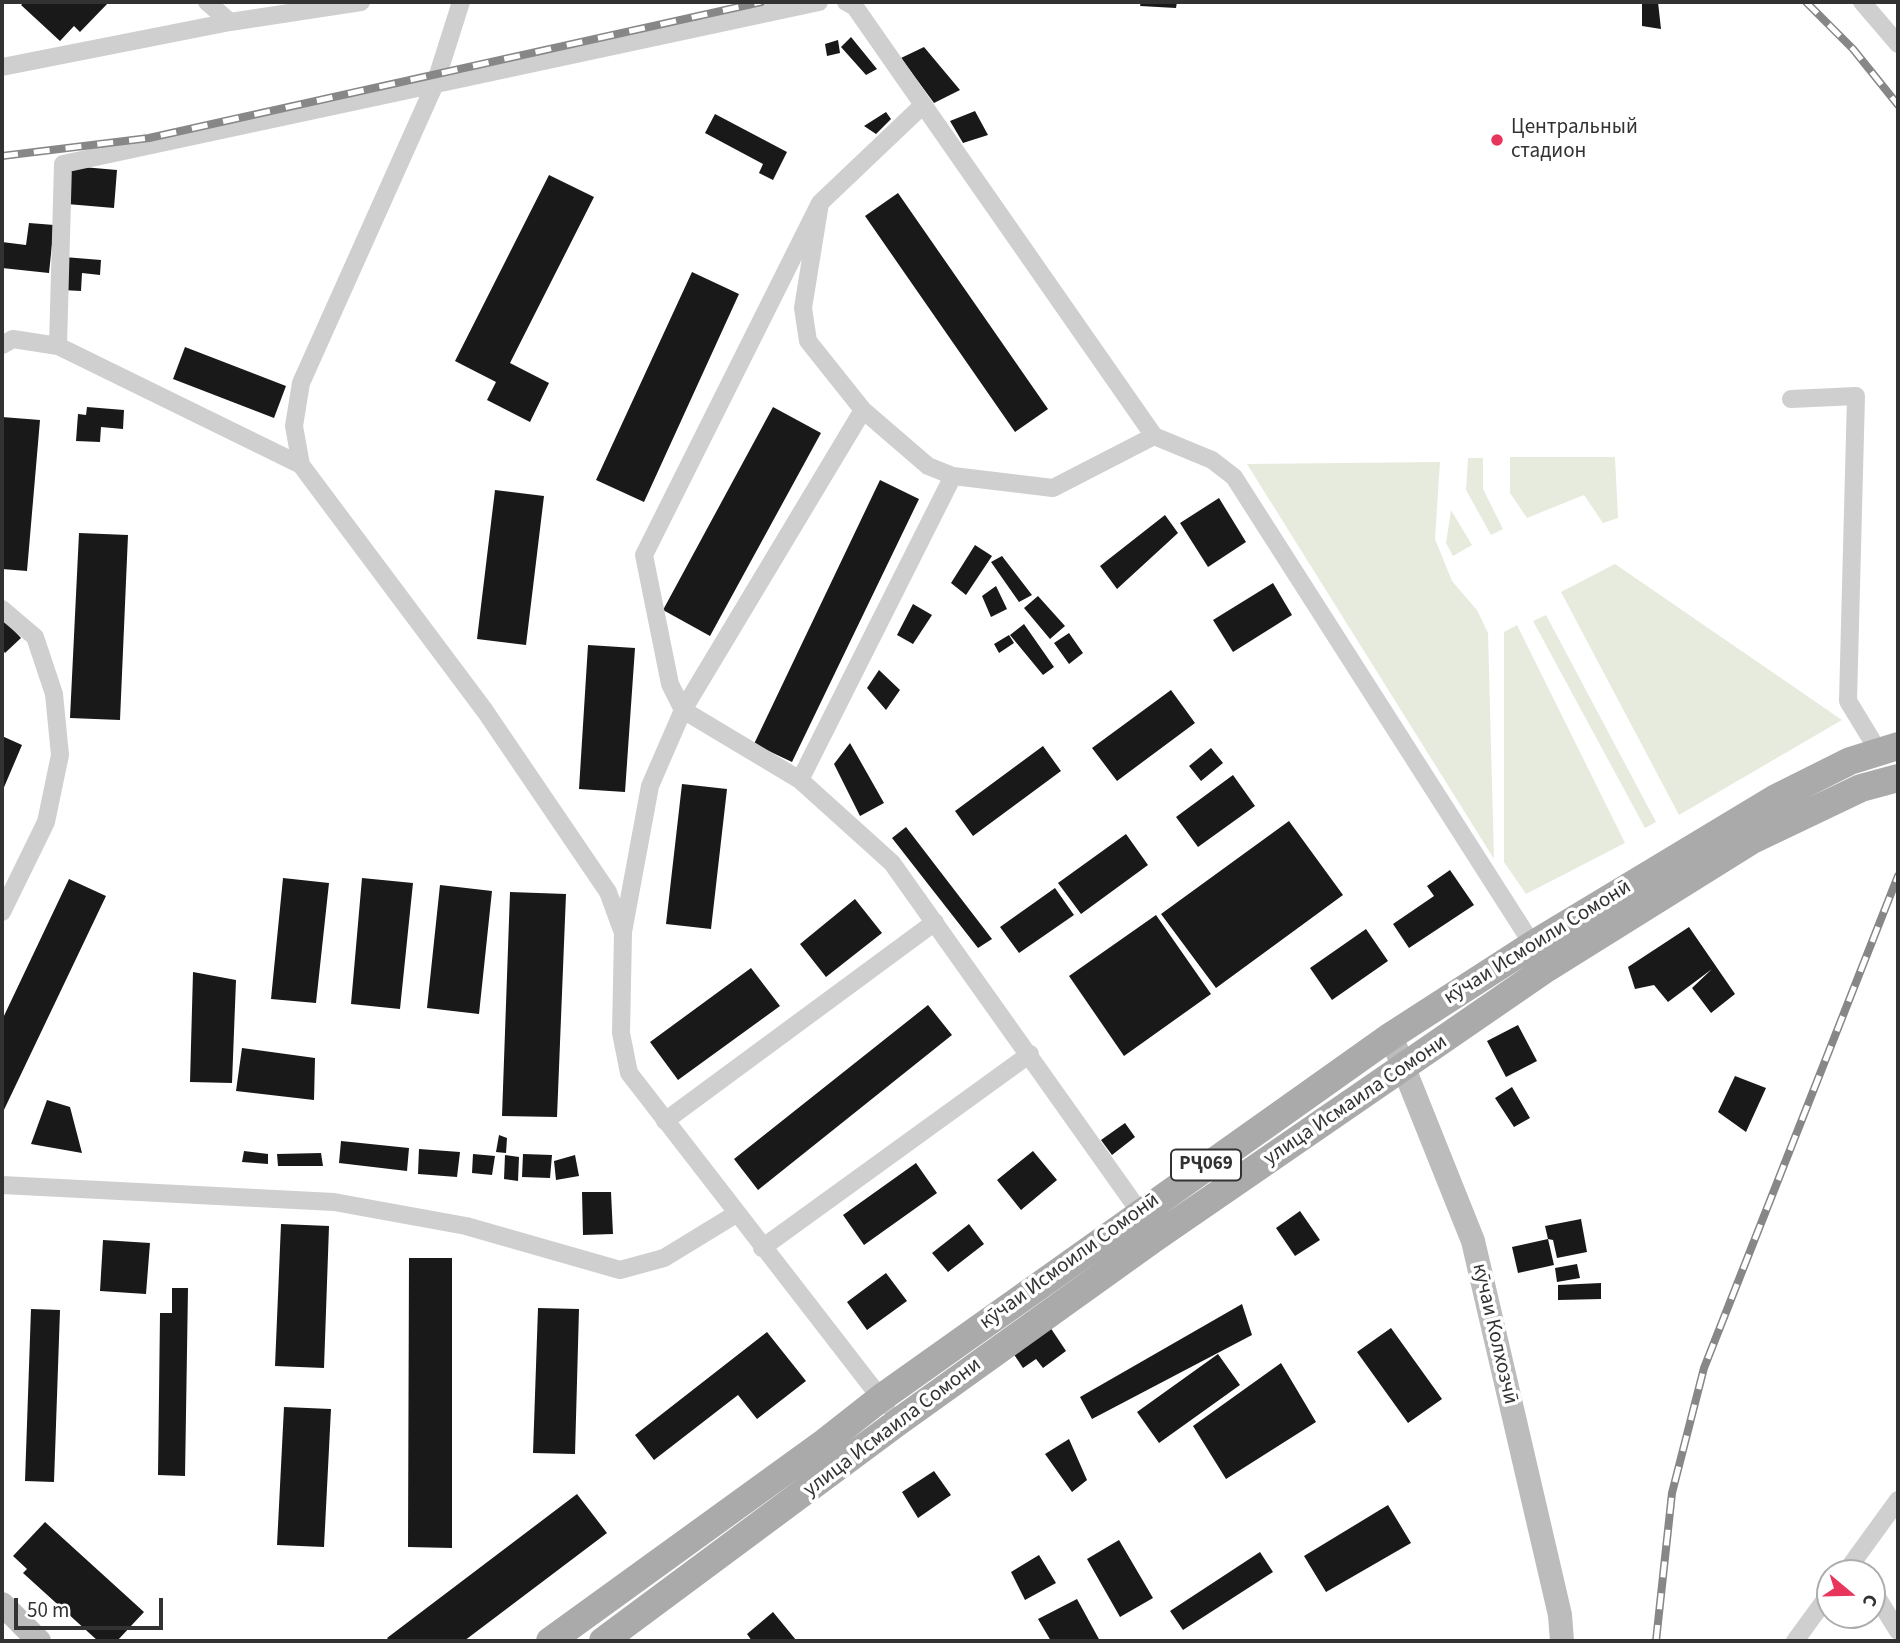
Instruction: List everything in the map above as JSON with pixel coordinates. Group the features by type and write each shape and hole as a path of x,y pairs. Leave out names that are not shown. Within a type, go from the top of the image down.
{"main road":[{"name":"кӯчаи Исмоили Сомонӣ","path":"550,1641 814,1450 881,1398 1391,1036 1540,956 1776,798 1850,761 1889,749"},
{"name":"улица Исмаила Сомони","path":"603,1641 898,1422 1156,1237 1404,1069 1540,956 1752,840 1861,788 1898,778"},
{"name":"кӯчаи Колхозчӣ","path":"1391,1036 1473,1241 1560,1615 1562,1641"},
{"path":"2,1604 39,1641"}],"street":[{"path":"207,2 230,22"},
{"path":"2,67 230,22 361,2"},
{"path":"461,2 435,84 301,383 294,426 301,465 485,711 608,892 623,933"},
{"path":"58,346 62,164 819,2"},
{"path":"846,2 855,7 1154,436 1212,460 1234,477 1540,956"},
{"path":"1862,2 1898,44"},
{"path":"922,106 820,203 645,555 670,684 683,710 800,780 892,863 1030,1054 1156,1237"},
{"path":"820,203 803,308 808,341 863,410 928,466 953,476 1053,488 1154,436"},
{"path":"2,345 13,339 58,346 301,465"},
{"path":"1791,399 1856,396 1848,701 1889,749"},
{"path":"863,410 683,710 650,786 623,933 621,1033 629,1073 898,1422"},
{"path":"800,780 953,476"},
{"path":"2,609 35,637 54,694 60,755 46,822 2,912"},
{"path":"665,1121 935,922"},
{"path":"762,1248 1030,1054"},
{"path":"2,1185 334,1202 466,1226 620,1270 664,1258 736,1214"},
{"path":"1860,1559 1898,1500"},
{"path":"1795,1641 1816,1612"},
{"path":"1886,1612 1898,1631"}],"shaded area":[{"path":"1510,457 1615,457 1618,518 1603,523 1584,495 1527,518 1510,493"},
{"path":"1468,458 1483,458 1483,489 1503,529 1491,535 1466,490"},
{"path":"1440,462 1435,539 1452,581 1477,610 1488,633 1494,859 1247,464"},
{"path":"1451,510 1472,545 1453,556 1446,543"},
{"path":"1615,564 1842,720 1679,815 1561,592"},
{"path":"1546,615 1656,822 1645,828 1533,621"},
{"path":"1517,625 1625,843 1526,894 1504,862 1504,632"}],"building":[{"path":"24,2 109,2 80,32 74,26 60,41 21,5"},
{"path":"1141,2 1177,2 1176,8 1140,6"},
{"path":"1642,2 1658,2 1661,29 1642,26"},
{"path":"851,37 877,69 866,75 841,47"},
{"path":"838,40 840,53 827,56 825,44"},
{"path":"924,47 960,90 934,103 901,58"},
{"path":"975,111 988,135 963,143 950,121"},
{"path":"886,112 891,119 876,134 864,126"},
{"path":"715,114 787,152 773,180 759,173 763,164 705,133"},
{"path":"71,166 117,170 114,208 67,204"},
{"path":"549,175 594,197 510,363 549,383 530,422 487,400 496,382 455,361"},
{"path":"898,193 1048,409 1015,432 865,216"},
{"path":"29,223 54,225 49,273 2,268 2,242 26,245"},
{"path":"64,257 101,260 100,275 82,273 81,291 62,290"},
{"path":"692,272 739,294 644,502 596,480"},
{"path":"185,347 286,386 274,418 173,379"},
{"path":"87,407 124,410 123,429 101,427 100,442 76,441 78,414 86,415"},
{"path":"773,407 821,433 710,636 663,610"},
{"path":"2,417 40,420 27,571 2,569"},
{"path":"880,480 919,499 792,762 754,744"},
{"path":"495,490 544,496 526,645 477,639"},
{"path":"1219,498 1246,542 1208,567 1180,523"},
{"path":"1165,515 1178,533 1117,589 1100,566"},
{"path":"79,533 128,535 120,720 70,718"},
{"path":"975,545 992,556 966,595 951,583"},
{"path":"1002,556 1032,595 1019,602 991,562"},
{"path":"1273,583 1292,615 1233,652 1213,620"},
{"path":"996,586 1007,609 991,617 982,596"},
{"path":"1038,596 1065,626 1050,639 1024,608"},
{"path":"913,604 932,615 913,644 897,635"},
{"path":"2,618 21,638 5,653 2,649"},
{"path":"1024,624 1054,667 1043,675 1010,635"},
{"path":"1069,633 1083,653 1069,664 1054,643"},
{"path":"1009,635 1014,643 999,653 994,644"},
{"path":"588,645 635,648 625,792 579,789"},
{"path":"879,670 900,690 886,710 867,688"},
{"path":"1171,690 1195,723 1117,781 1092,748"},
{"path":"2,736 22,745 2,792"},
{"path":"850,743 884,803 860,816 834,764"},
{"path":"1043,746 1061,771 973,836 955,811"},
{"path":"1211,748 1223,763 1201,781 1189,766"},
{"path":"1233,775 1255,806 1198,847 1176,817"},
{"path":"682,784 727,789 711,929 666,924"},
{"path":"1289,821 1343,895 1216,988 1161,914"},
{"path":"906,827 992,939 978,948 892,838"},
{"path":"1126,834 1148,865 1081,914 1058,883"},
{"path":"1450,870 1474,905 1409,948 1393,924 1434,896 1427,886"},
{"path":"283,878 329,883 316,1003 271,999"},
{"path":"362,878 413,883 400,1009 351,1004"},
{"path":"69,879 106,896 2,1114 2,1020"},
{"path":"440,885 492,891 479,1014 427,1008"},
{"path":"1055,888 1074,915 1019,953 1000,927"},
{"path":"510,892 566,894 557,1117 502,1116"},
{"path":"855,899 882,933 826,977 800,944"},
{"path":"1156,915 1211,994 1124,1056 1069,976"},
{"path":"1689,927 1735,994 1711,1013 1692,988 1712,969 1668,1002 1654,985 1635,989 1628,967"},
{"path":"1366,929 1388,961 1332,1000 1310,968"},
{"path":"751,968 780,1006 678,1080 650,1042"},
{"path":"193,972 236,980 232,1083 190,1082"},
{"path":"928,1005 952,1035 758,1190 734,1159"},
{"path":"1518,1025 1537,1061 1506,1077 1487,1041"},
{"path":"242,1048 315,1058 314,1100 236,1091"},
{"path":"1735,1076 1766,1088 1746,1132 1718,1112"},
{"path":"1512,1087 1530,1118 1514,1127 1495,1098"},
{"path":"47,1100 70,1107 82,1153 31,1144"},
{"path":"1125,1123 1135,1137 1112,1155 1101,1140"},
{"path":"499,1135 507,1138 506,1153 496,1152"},
{"path":"341,1141 409,1148 407,1171 339,1163"},
{"path":"419,1149 460,1152 457,1177 418,1174"},
{"path":"244,1151 268,1154 268,1164 242,1162"},
{"path":"1033,1151 1057,1180 1021,1210 997,1180"},
{"path":"321,1153 323,1166 278,1166 277,1154"},
{"path":"473,1154 495,1156 492,1175 472,1173"},
{"path":"523,1154 552,1155 550,1178 522,1177"},
{"path":"505,1155 519,1157 518,1181 504,1179"},
{"path":"575,1155 579,1176 556,1180 554,1161"},
{"path":"916,1163 937,1193 864,1245 843,1215"},
{"path":"582,1192 611,1192 613,1234 583,1235"},
{"path":"1300,1211 1320,1240 1295,1256 1276,1228"},
{"path":"1581,1219 1587,1252 1557,1258 1553,1240 1548,1239 1545,1226"},
{"path":"281,1224 329,1226 324,1368 275,1366"},
{"path":"969,1224 984,1244 948,1272 932,1253"},
{"path":"1548,1239 1554,1265 1518,1273 1512,1247"},
{"path":"103,1240 150,1243 146,1294 100,1291"},
{"path":"409,1258 452,1258 452,1548 408,1547"},
{"path":"1577,1264 1580,1278 1557,1282 1555,1268"},
{"path":"886,1273 907,1301 867,1330 847,1302"},
{"path":"1601,1283 1601,1299 1558,1300 1558,1285"},
{"path":"172,1288 188,1288 185,1476 158,1475 160,1313 172,1313"},
{"path":"1242,1304 1252,1335 1092,1419 1080,1397"},
{"path":"538,1308 579,1309 575,1454 533,1453"},
{"path":"31,1309 60,1310 54,1482 25,1481"},
{"path":"1048,1324 1066,1351 1043,1368 1036,1359 1023,1368 1011,1350"},
{"path":"1391,1328 1442,1399 1408,1423 1357,1352"},
{"path":"767,1332 806,1381 757,1419 738,1395 654,1460 635,1435"},
{"path":"1218,1354 1240,1385 1159,1443 1137,1412"},
{"path":"1281,1363 1316,1422 1226,1479 1193,1426"},
{"path":"284,1407 331,1409 324,1547 277,1545"},
{"path":"1069,1439 1087,1480 1072,1492 1045,1454"},
{"path":"934,1471 951,1495 918,1518 902,1492"},
{"path":"577,1494 607,1533 464,1641 390,1641 387,1638"},
{"path":"1388,1505 1411,1543 1326,1592 1304,1556"},
{"path":"45,1522 144,1612 117,1641 98,1641 23,1573 27,1569 13,1556"},
{"path":"1119,1540 1153,1598 1120,1617 1087,1559"},
{"path":"1260,1552 1273,1572 1183,1630 1170,1611"},
{"path":"1039,1555 1056,1583 1025,1600 1011,1572"},
{"path":"1077,1599 1100,1641 1051,1641 1038,1619"},
{"path":"773,1612 795,1641 752,1641 747,1634"}],"railway":[{"path":"2,156 149,138 761,2"},
{"path":"1806,2 1853,49 1898,105"},
{"path":"1656,1641 1672,1493 1704,1368 1898,876"}],"place":[{"name":"Центральный стадион","path":"1497,140"}]}
